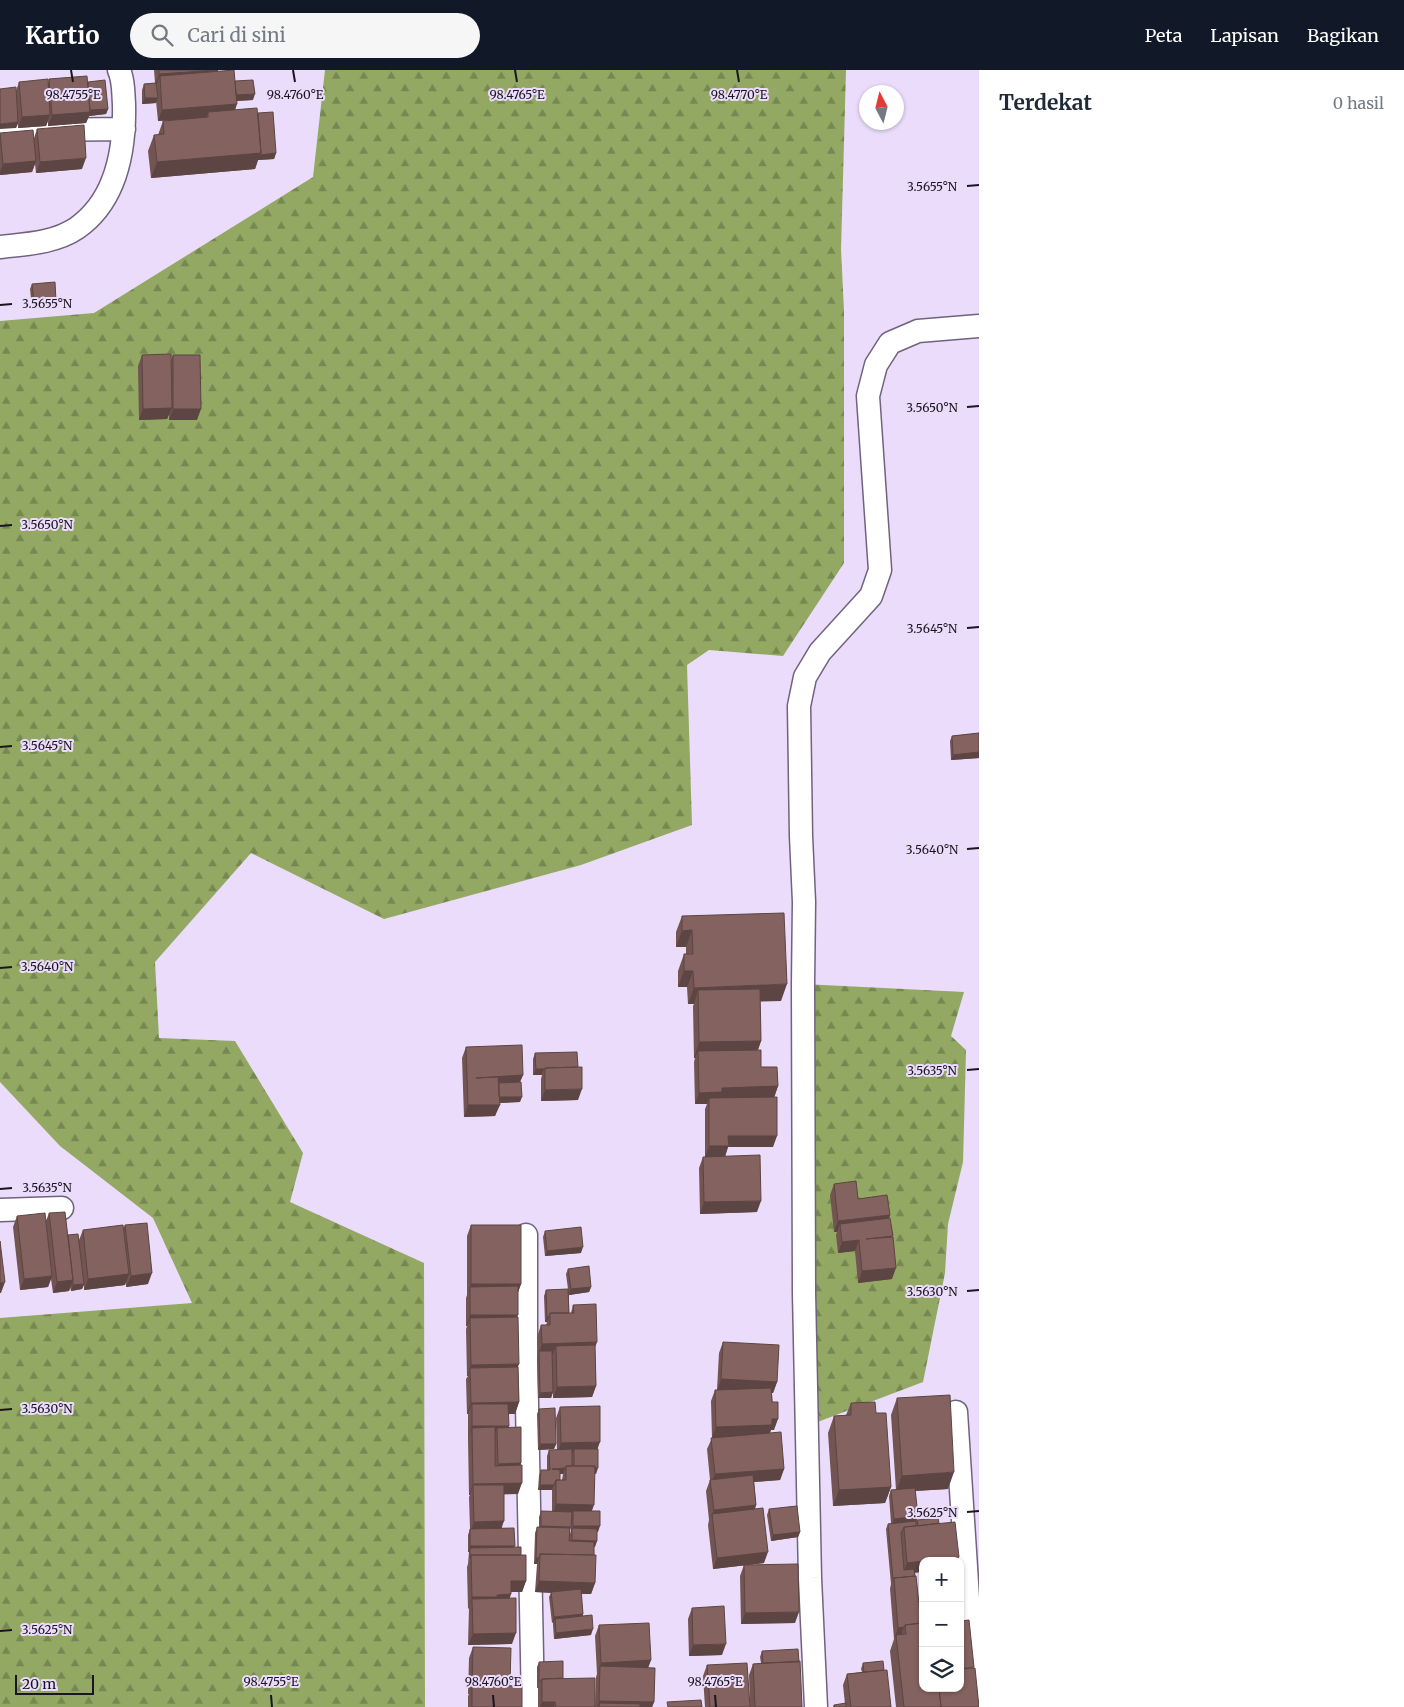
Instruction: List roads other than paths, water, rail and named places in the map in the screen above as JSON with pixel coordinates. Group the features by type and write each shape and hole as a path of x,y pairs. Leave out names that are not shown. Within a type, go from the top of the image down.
{"street":[{"path":"0,246 56,239 77,228 94,213 110,187 119,164 124,129 122,78 119,70"},
{"path":"0,134 36,130 124,129"},
{"path":"816,1707 810,1578 804,1293 804,902 799,706 805,677 820,652 871,596 880,570 868,396 876,366 890,343 918,331 979,326"},
{"path":"0,1210 62,1208"},
{"path":"526,1235 526,1354 533,1707"},
{"path":"956,1412 975,1707"}]}
